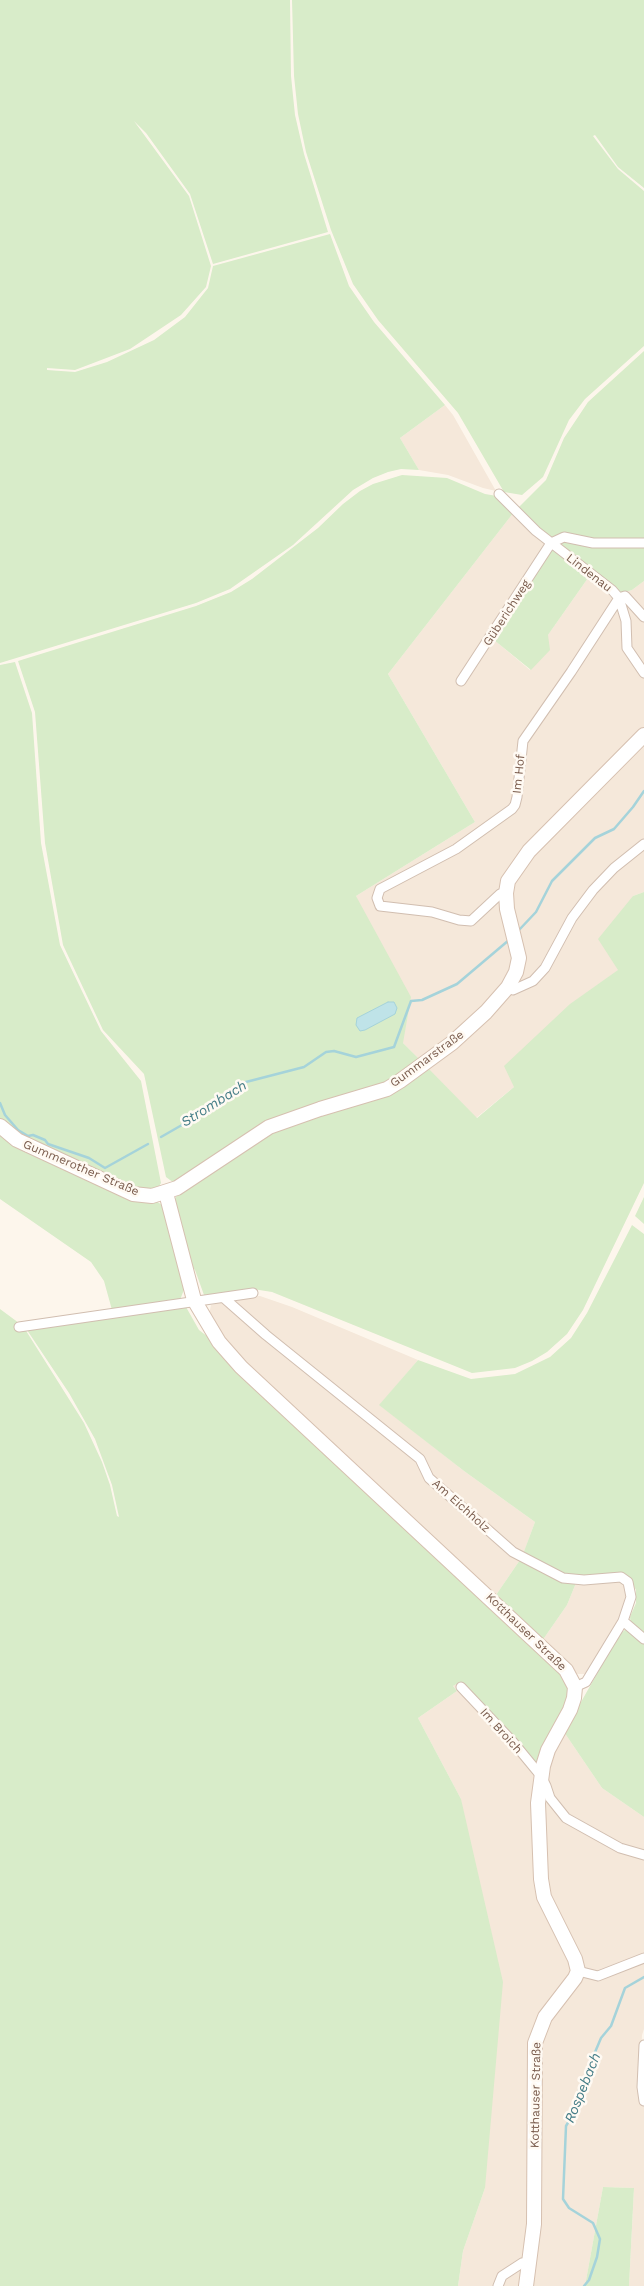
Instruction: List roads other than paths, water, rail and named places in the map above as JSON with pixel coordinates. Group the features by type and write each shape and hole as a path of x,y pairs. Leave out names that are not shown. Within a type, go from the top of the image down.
{"street":[{"name":"Lindenau","path":"499,494 551,543 612,590 619,598 626,621 627,648 644,673"},
{"path":"551,543 564,537 593,543 644,543"},
{"name":"Güberichweg","path":"461,681 515,601 551,543"},
{"path":"619,598 625,596 644,617"},
{"name":"Im Hof","path":"506,893 500,894 471,920 459,920 432,912 380,906 377,898 380,889 456,849 515,805 523,742 619,598"},
{"path":"506,893 508,881 530,851 644,735"},
{"path":"508,986 514,990 533,981 545,968 572,918 593,890 614,868 644,844"},
{"name":"Gummarstraße","path":"166,1193 177,1188 269,1127 387,1088 400,1081 452,1043 486,1012 508,986 516,972 519,958 507,909 506,893"},
{"name":"Gummerother Straße","path":"0,1126 17,1140 133,1194 152,1196 166,1193"},
{"name":"Kotthauser Straße","path":"166,1193 194,1300 204,1320 219,1342 241,1367 566,1670 575,1687"},
{"path":"19,1327 252,1293"},
{"name":"Am Eichholz","path":"224,1298 266,1335 420,1459 429,1478 513,1552 563,1578 584,1580 621,1577 628,1582 631,1597 623,1621 586,1682 575,1687"},
{"path":"623,1621 644,1639"},
{"name":"Im Broich","path":"461,1687 513,1742 541,1776 550,1798 566,1818 620,1848 644,1855"},
{"path":"575,1687 570,1710 548,1750 541,1776 538,1830 544,1896 575,1959 578,1971 598,1976 644,1958"},
{"name":"Kotthauser Straße","path":"526,2286 534,2224 535,2042 545,2017 575,1978 578,1971"},
{"path":"644,2045 642,2087 644,2101"},
{"path":"498,2286 502,2276 522,2263 529,2262"}],"water":[{"path":"388,1002 394,1002 397,1008 395,1014 360,1031 356,1025 357,1018"}],"waterway":[{"name":"Strombach","path":"519,930 536,912 552,881 595,838 614,829 644,791"},
{"name":"Strombach","path":"161,1137 215,1106 246,1082 304,1067 326,1052 334,1051 356,1057 394,1047 411,1001 422,1000 457,984 509,940"},
{"name":"Strombach","path":"0,1103 5,1115 18,1130 28,1136 33,1135 45,1140 48,1144 89,1158 105,1168 148,1144"},
{"name":"Rospebach","path":"584,2286 589,2280 597,2257 600,2239 593,2223 569,2208 563,2199 566,2126 573,2114 577,2095 601,2038 611,2026 625,1988 644,1977"}]}
